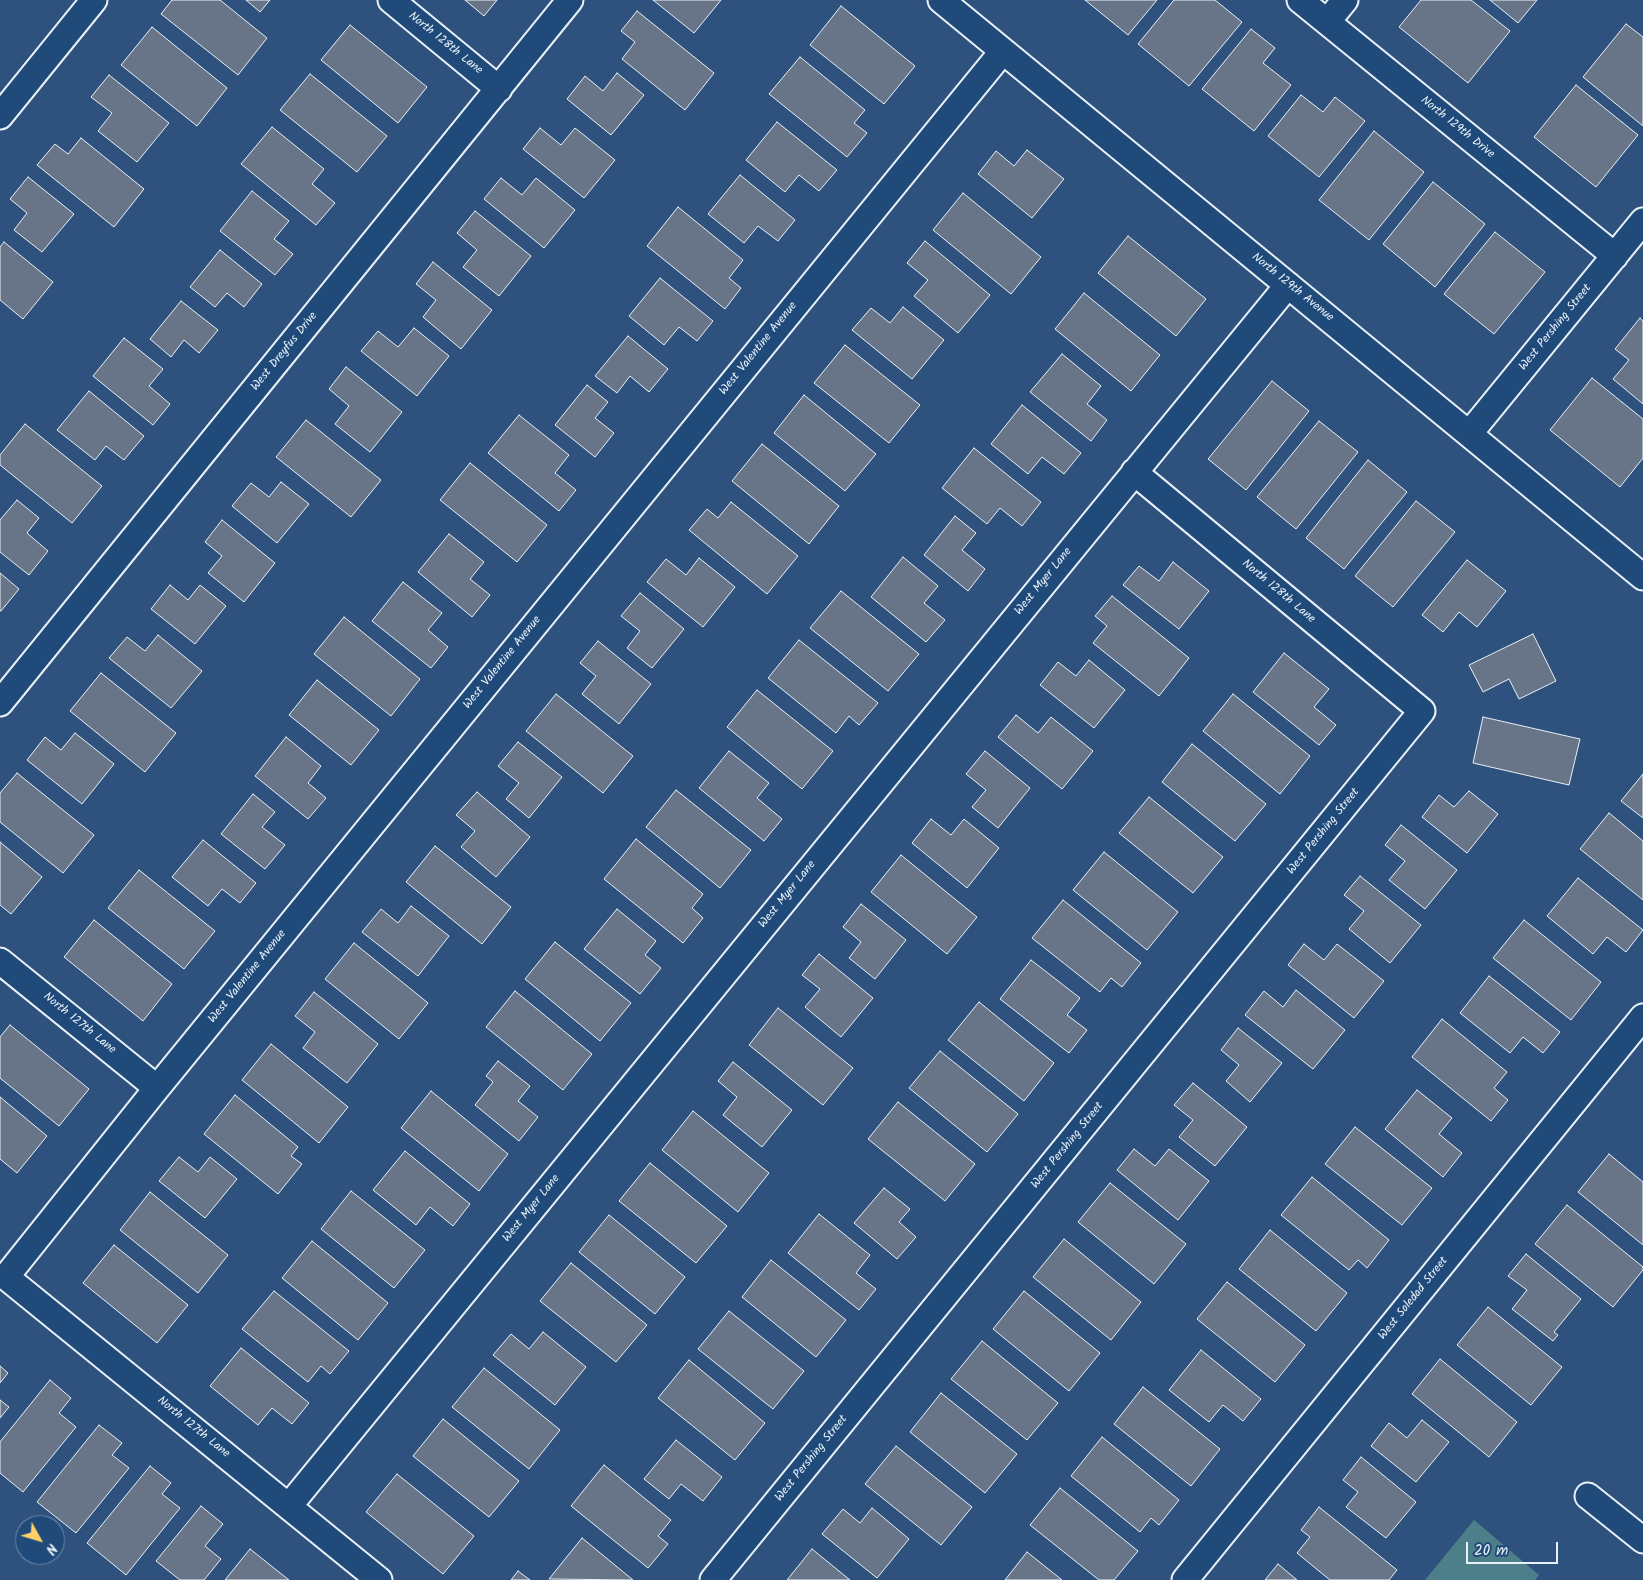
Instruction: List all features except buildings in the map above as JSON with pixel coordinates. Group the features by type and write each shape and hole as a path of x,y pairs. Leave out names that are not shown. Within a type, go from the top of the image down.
{"street":[{"path":"0,116 94,0"},
{"name":"North 128th Lane","path":"391,0 499,89"},
{"name":"West Dreyfus Drive","path":"0,703 570,0"},
{"name":"North 129th Avenue","path":"941,0 1643,577"},
{"name":"North 129th Drive","path":"1300,0 1615,256"},
{"path":"1327,22 1345,0"},
{"name":"West Valentine Avenue","path":"6,1277 157,1088 1003,51"},
{"name":"West Pershing Street","path":"1469,434 1643,221"},
{"name":"West Myer Lane","path":"289,1506 1288,285"},
{"name":"North 128th Lane","path":"1134,472 1422,711"},
{"name":"West Pershing Street","path":"713,1580 1422,711"},
{"name":"North 127th Lane","path":"0,960 157,1088"},
{"name":"West Soledad Street","path":"1185,1580 1643,1018"},
{"name":"North 127th Lane","path":"6,1277 379,1580"},
{"path":"1588,1496 1643,1540"}],"green space":[{"path":"1474,1520 1539,1575 1535,1580 1425,1580"}]}
